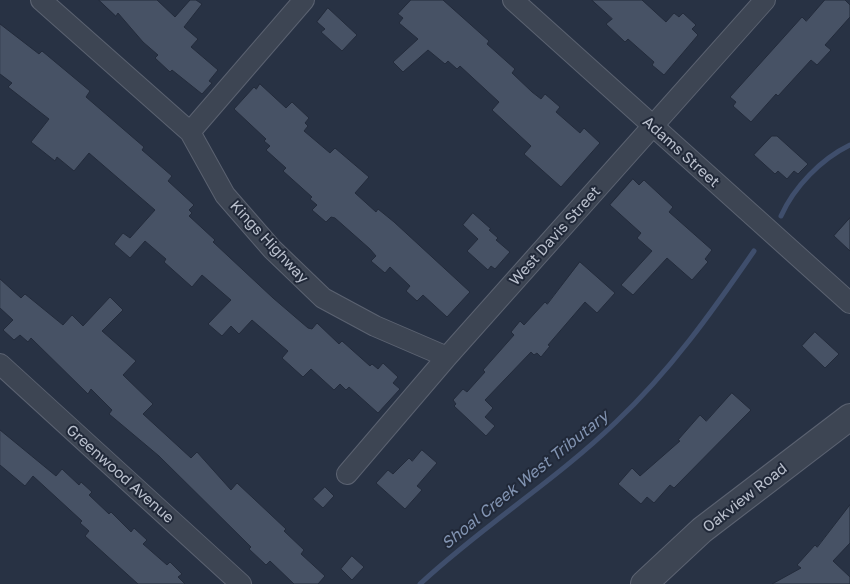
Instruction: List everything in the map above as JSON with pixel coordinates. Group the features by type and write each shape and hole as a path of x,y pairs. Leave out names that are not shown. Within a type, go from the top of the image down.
{"street":[{"name":"Kings Highway","path":"41,0 190,132 225,195 272,249 323,298 375,326 447,357"},
{"path":"190,132 304,0"},
{"name":"Adams Street","path":"513,0 653,128 850,303"},
{"name":"West Davis Street","path":"348,474 447,357 653,128 765,0"},
{"name":"Greenwood Avenue","path":"0,364 241,584"},
{"name":"Oakview Road","path":"644,584 702,530 850,416"}],"building":[{"path":"99,0 157,0 175,17 190,0 196,0 202,4 184,27 198,39 191,47 218,70 209,81 212,83 202,94 172,70 170,72 155,58 158,55 143,42 118,13 116,16"},
{"path":"411,0 443,0 489,41 487,44 515,69 512,73 532,92 541,99 545,94 560,107 556,112 580,133 584,128 600,143 561,187 524,154 531,146 492,110 499,102 460,66 457,69 448,61 445,64 428,50 403,72 393,62 418,39 399,23 403,18 398,14"},
{"path":"592,0 642,0 666,22 674,13 679,17 683,13 696,25 692,29 698,35 664,75 652,65 654,62 628,39 625,42 606,24 612,19"},
{"path":"825,0 845,0 850,5 850,17 825,45 831,50 817,65 811,60 778,96 776,94 751,122 733,106 736,102 730,97 802,17 806,21"},
{"path":"328,8 357,35 342,51 321,32 325,29 317,22"},
{"path":"0,24 39,54 42,51 90,91 86,97 144,147 142,150 172,176 168,181 194,205 189,210 192,213 189,216 215,240 213,242 273,298 308,328 312,329 317,323 339,344 342,341 370,366 372,364 378,369 383,363 398,377 393,383 400,389 378,413 349,387 346,390 340,384 334,390 311,369 303,377 282,358 288,351 252,320 239,334 231,326 222,336 208,324 231,300 202,275 192,287 164,262 166,259 145,241 130,258 114,244 123,233 130,238 155,210 89,153 74,171 57,157 55,161 31,142 49,119 8,87 12,83 0,74"},
{"path":"260,84 286,108 292,102 309,118 305,123 308,126 304,131 330,153 335,148 369,177 355,193 376,212 378,209 394,222 470,292 447,317 423,295 417,301 406,291 410,286 390,267 385,273 371,261 376,256 335,218 331,217 326,222 312,210 317,205 310,199 312,197 283,171 286,168 266,150 270,146 264,141 266,139 234,109 254,87 256,89"},
{"path":"772,136 777,136 808,164 798,174 794,171 787,179 778,171 775,174 754,155"},
{"path":"633,179 639,185 644,180 673,207 669,212 712,250 705,259 708,262 692,280 667,258 633,295 621,285 652,251 637,238 641,233 610,205"},
{"path":"473,213 491,229 489,230 498,238 496,240 510,252 495,269 491,266 488,270 467,251 478,239 463,225"},
{"path":"850,218 850,251 834,236"},
{"path":"580,262 615,293 597,313 585,302 548,345 550,346 541,357 537,353 534,355 531,352 485,400 493,408 485,417 495,426 486,436 454,406 456,404 453,400 463,389 467,392 485,372 483,370 514,335 511,332 520,321 524,325 545,302 547,304"},
{"path":"0,279 21,298 25,294 63,325 72,315 83,326 110,297 123,310 102,331 136,361 123,375 153,404 143,414 191,458 197,452 231,490 237,483 286,529 284,531 304,550 301,554 325,576 318,584 294,584 270,561 266,565 249,549 251,547 159,456 109,414 112,410 91,389 88,394 31,338 28,342 20,335 14,340 3,330 13,320 0,308"},
{"path":"815,332 839,354 825,368 802,346"},
{"path":"732,393 751,410 674,488 670,485 654,503 647,497 641,504 618,484 632,468 640,476 680,441 678,440 700,415 706,421"},
{"path":"0,430 56,476 62,469 79,485 81,482 92,492 89,495 109,514 111,512 131,532 134,528 147,540 143,544 167,565 170,562 182,574 178,577 185,584 138,584 85,536 89,531 80,523 82,521 33,476 25,486 0,465"},
{"path":"422,450 437,463 417,486 422,490 405,509 376,483 388,470 393,474 409,458 412,461"},
{"path":"325,487 334,496 323,508 313,499"},
{"path":"850,505 850,543 833,561 850,577 850,584 772,584 801,568 797,565 815,545 817,547"},
{"path":"352,556 364,567 352,580 341,569"}],"waterway":[{"name":"Shoal Creek West Tributary","path":"781,216 801,184 829,158 850,145"},
{"name":"Shoal Creek West Tributary","path":"420,584 468,543 593,444 636,403 690,340 754,251"}]}
